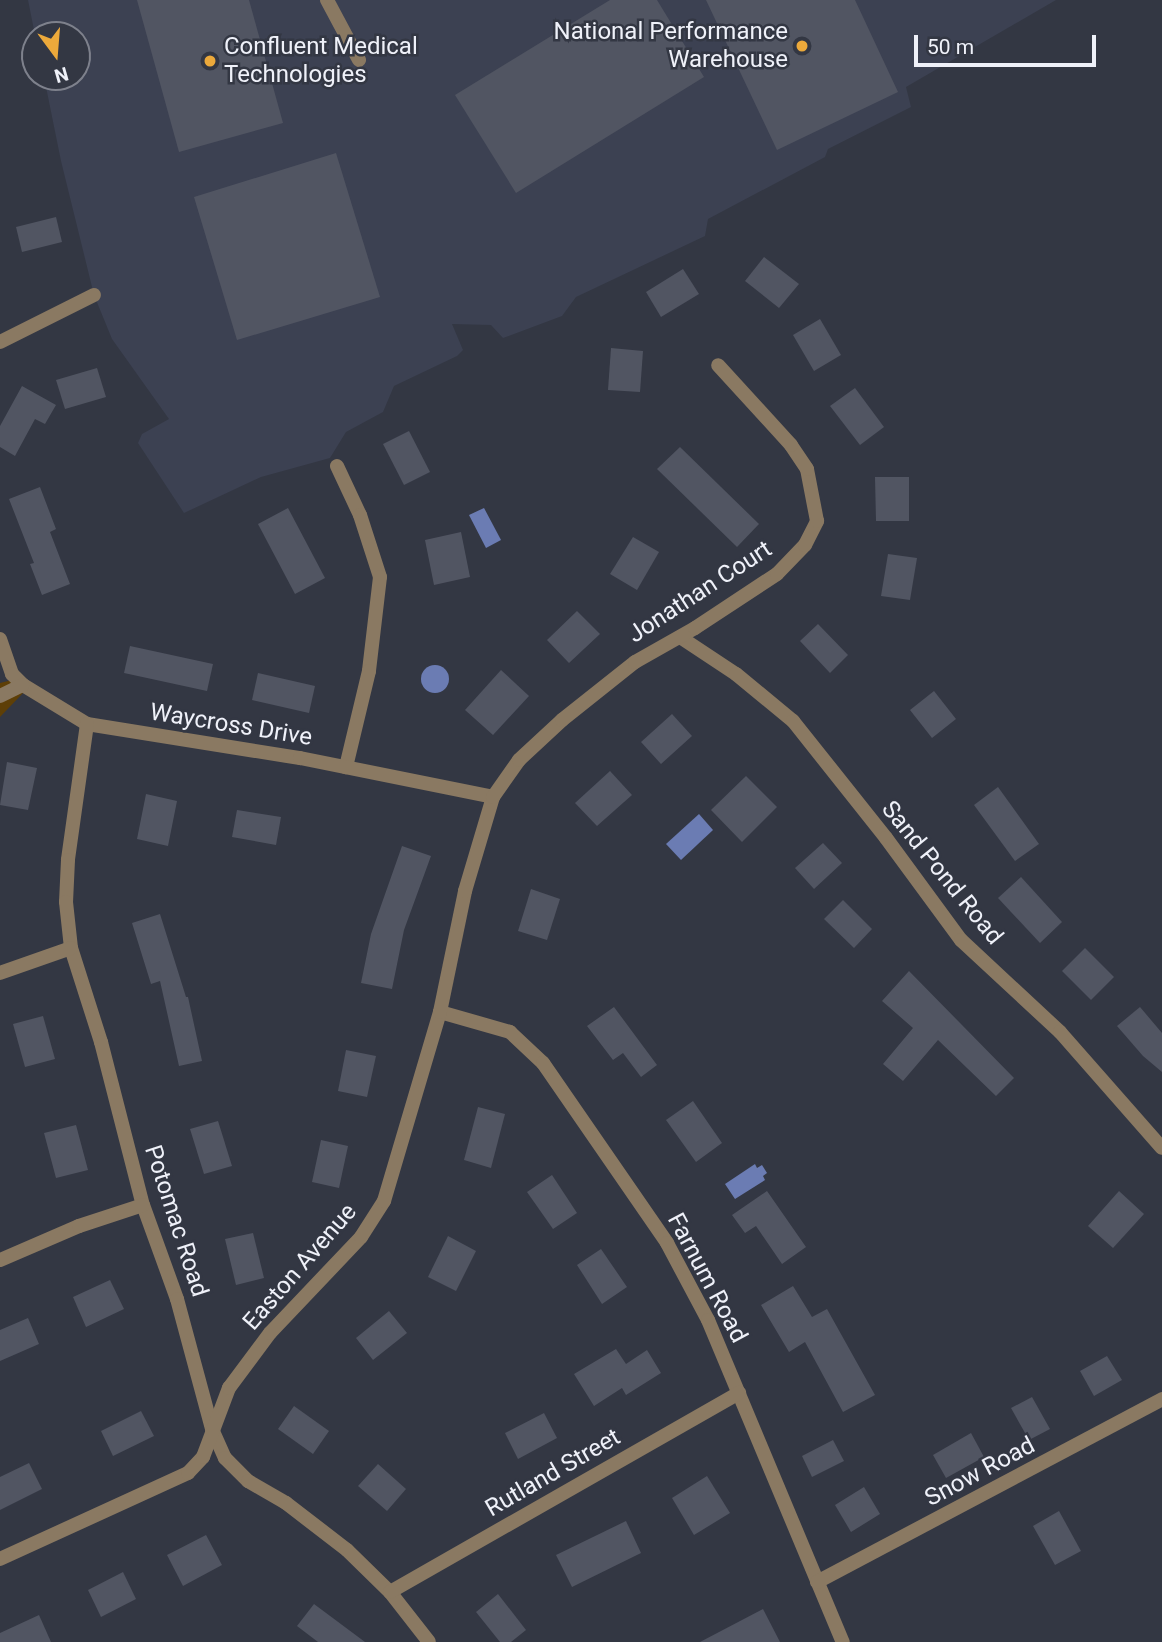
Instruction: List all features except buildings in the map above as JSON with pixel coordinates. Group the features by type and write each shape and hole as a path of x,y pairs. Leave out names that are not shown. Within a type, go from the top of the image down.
{"street":[{"path":"327,0 359,60"},
{"path":"0,342 94,295"},
{"name":"Jonathan Court","path":"494,797 519,760 562,720 635,662 680,637 777,573 805,545 817,521 807,468 791,445 718,365"},
{"path":"337,466 360,515 380,578 369,671 346,767"},
{"name":"Sand Pond Road","path":"680,637 736,674 793,721 887,838 961,940 1060,1032 1162,1148"},
{"name":"Waycross Drive","path":"0,639 12,674 23,685 87,724 346,767 494,797"},
{"path":"0,696 23,685"},
{"name":"Potomac Road","path":"87,724 68,860 66,902 71,948 101,1042 143,1205 177,1299 212,1430 225,1458 248,1481 286,1503 347,1550 390,1592 429,1642"},
{"name":"Easton Avenue","path":"0,1559 188,1473 203,1457 229,1388 270,1333 361,1237 384,1201 440,1012 466,891 494,797"},
{"path":"0,972 71,948"},
{"name":"Farnum Road","path":"440,1012 510,1032 543,1063 667,1243 708,1320 843,1642"},
{"path":"0,1260 79,1226 143,1205"},
{"name":"Rutland Street","path":"390,1592 739,1393"},
{"name":"Snow Road","path":"817,1582 1162,1399"}],"shaded area":[{"path":"28,0 1056,0 906,87 911,107 828,149 825,157 708,219 705,236 576,297 562,316 503,338 491,325 452,324 463,350 457,356 394,386 383,412 346,432 330,458 261,477 184,513 138,443 142,434 169,419 112,339 94,295 47,91 91,91 91,21 32,21"},
{"path":"12,680 24,692 0,717 0,683"}],"water":[{"path":"484,508 501,540 486,548 469,515"},
{"path":"435,665 445,669 449,679 445,689 435,693 425,689 421,679 425,669"},
{"path":"699,814 713,830 681,860 666,844"},
{"path":"755,1164 757,1168 762,1165 767,1173 763,1176 765,1180 735,1199 725,1184"}],"place":[{"name":"National Performance Warehouse","path":"802,46"},
{"name":"Confluent Medical Technologies","path":"210,61"}]}
